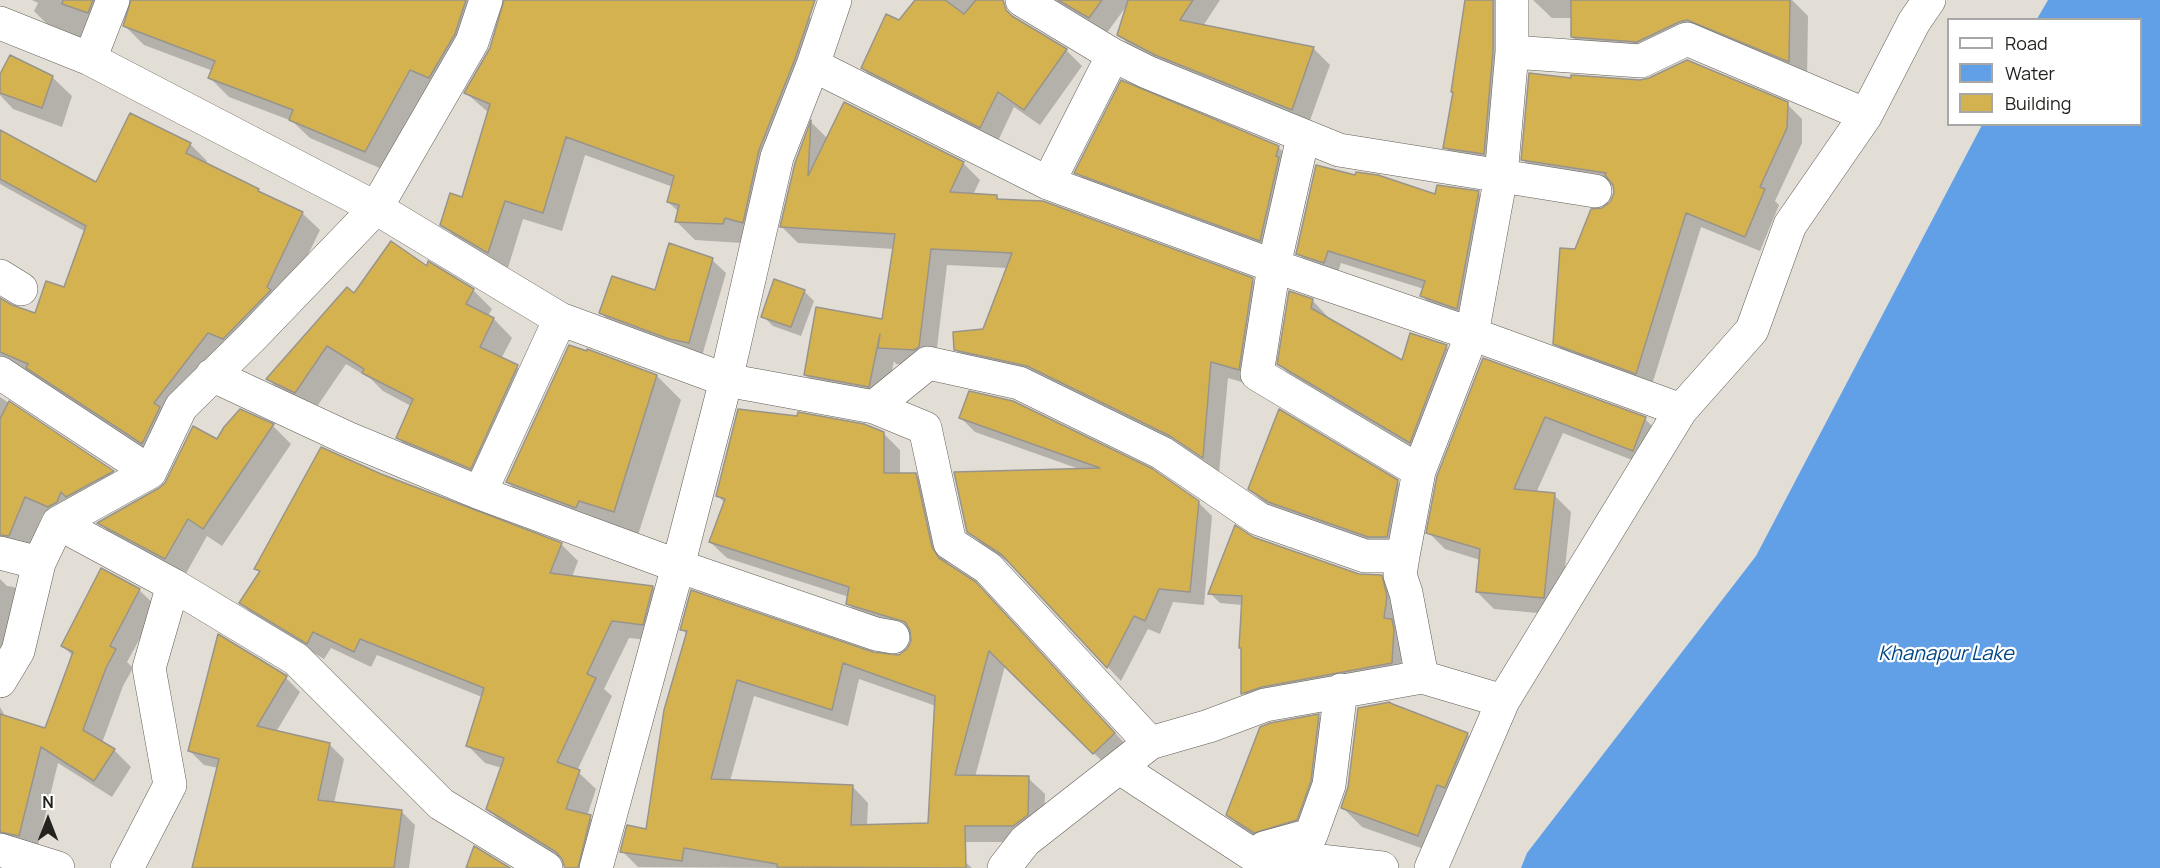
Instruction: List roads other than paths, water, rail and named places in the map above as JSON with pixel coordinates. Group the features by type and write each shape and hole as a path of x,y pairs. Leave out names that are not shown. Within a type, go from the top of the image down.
{"street":[{"path":"90,59 113,0"},
{"path":"0,681 18,651 39,563 58,523 150,472 181,407 376,208 472,42 486,0"},
{"path":"597,868 726,380 777,157 813,65 835,0"},
{"path":"1022,0 1113,55 1147,72 1339,150 1595,191"},
{"path":"1422,677 1406,593 1400,575 1419,471 1472,334 1502,176 1512,52 1512,0"},
{"path":"1431,868 1503,701 1681,410 1752,330 1790,225 1866,115 1914,22 1929,0"},
{"path":"0,23 90,59 376,208 560,319 726,380 874,407 925,428 950,543 988,568 1150,743"},
{"path":"1512,52 1641,61 1687,39 1866,115"},
{"path":"1048,183 1113,55"},
{"path":"813,65 1048,183 1274,266 1472,334 1681,410"},
{"path":"1303,137 1274,266 1257,374 1419,471"},
{"path":"480,493 560,319"},
{"path":"874,407 928,363 1019,383 1162,453 1259,519 1365,556 1403,556"},
{"path":"0,373 150,472"},
{"path":"212,375 347,438 480,493 678,566 876,634 893,637"},
{"path":"58,523 173,585 296,659 441,804 546,868"},
{"path":"0,553 39,563"},
{"path":"127,868 170,785 149,668 173,585"},
{"path":"1004,868 1025,841 1150,743 1209,726 1265,705 1422,677 1503,701"},
{"path":"1247,860 1311,835 1329,785 1341,690"},
{"path":"1120,768 1247,860 1382,868"},
{"path":"0,850 58,868"}],"water":[{"name":"Khanapur Lake","path":"2048,0 2160,0 2160,868 1521,868 1527,853 1756,556 1981,126 2142,126 2142,18 2038,18"}]}
